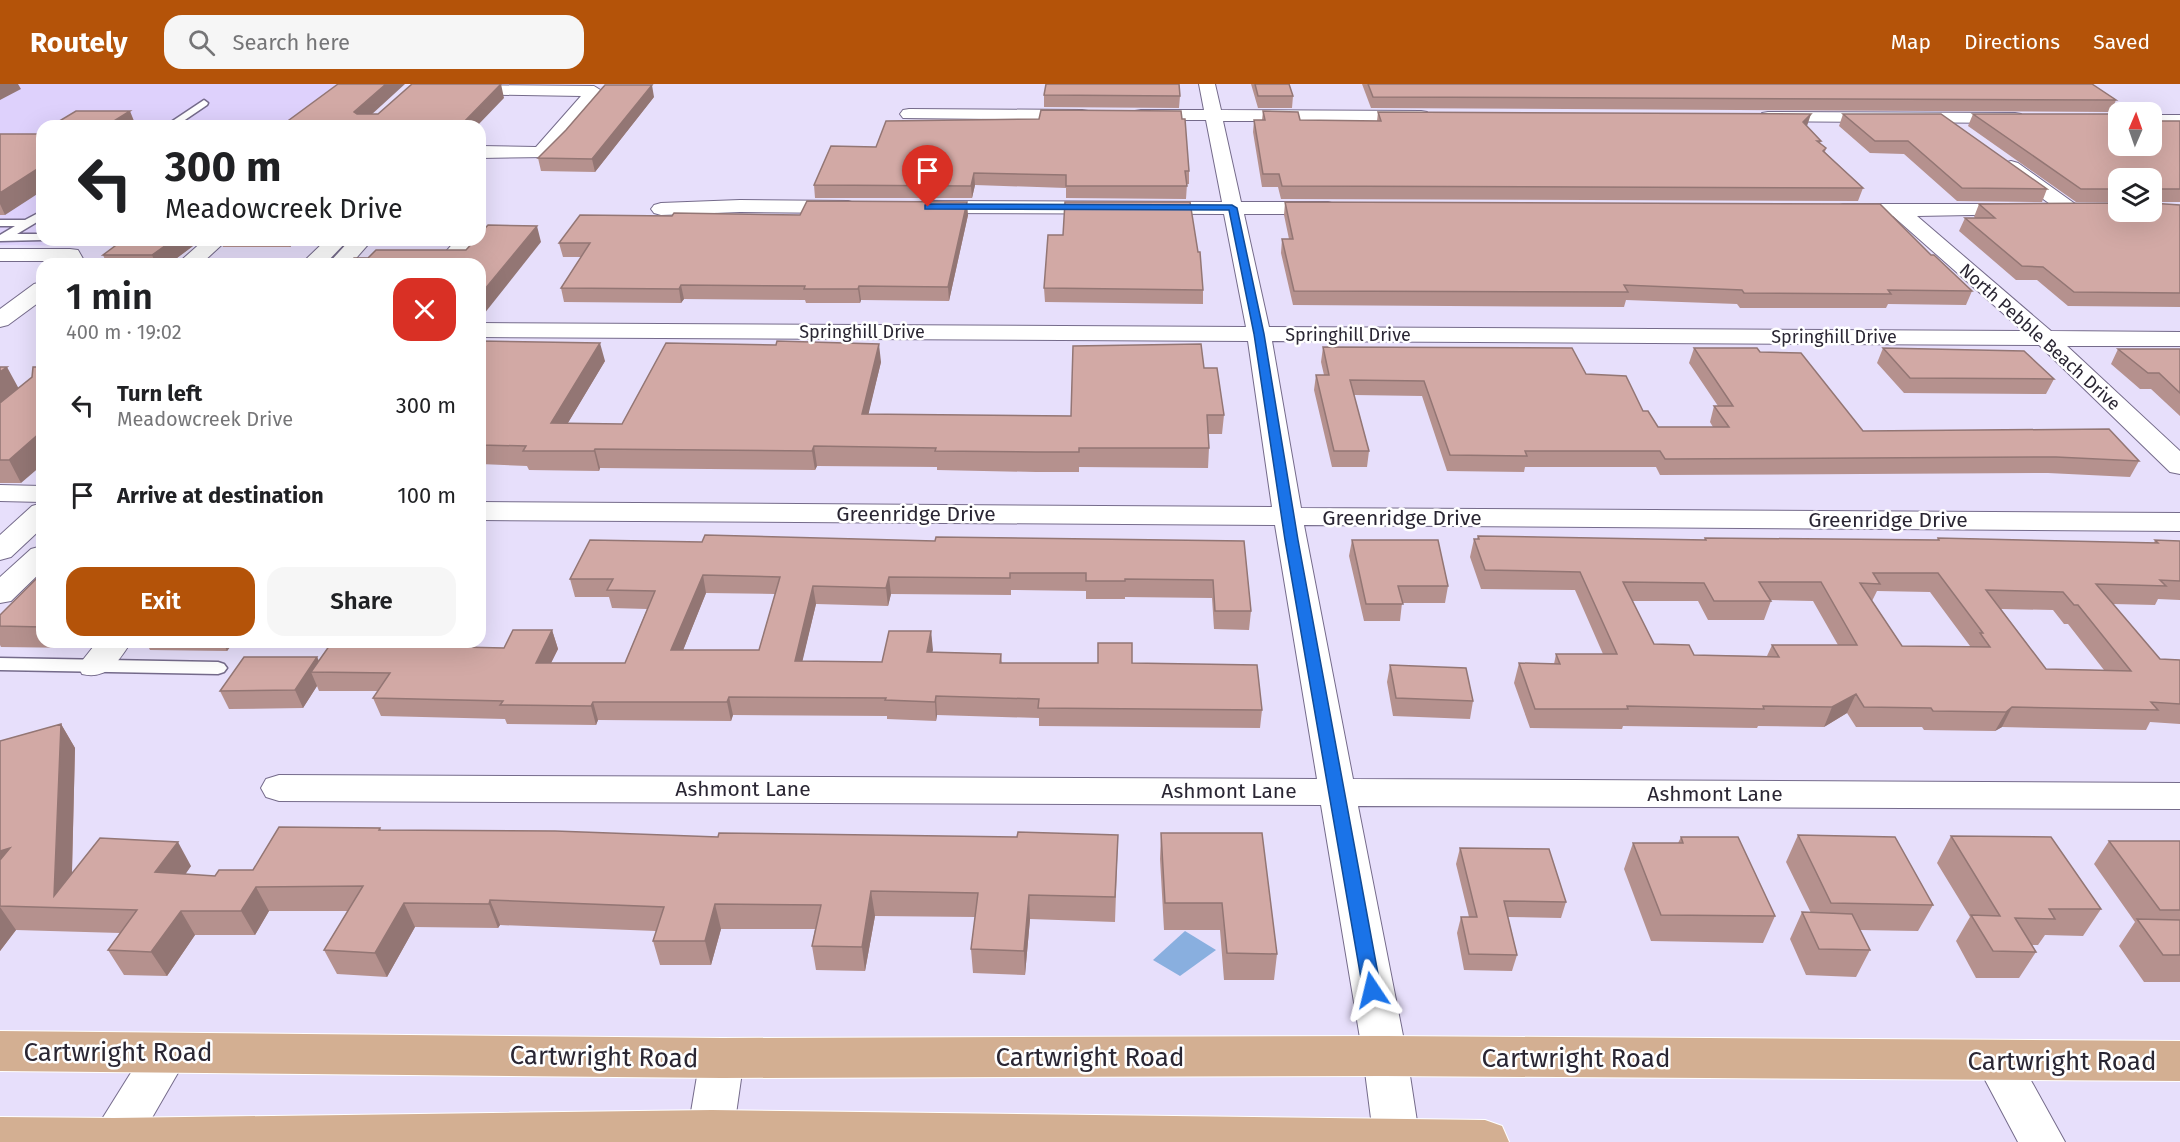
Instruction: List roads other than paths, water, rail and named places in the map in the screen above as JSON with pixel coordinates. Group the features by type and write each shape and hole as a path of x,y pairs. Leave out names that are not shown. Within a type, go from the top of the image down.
{"main road":[{"name":"Cartwright Road","path":"0,1051 722,1058 1385,1056 2180,1061"},
{"path":"0,1139 113,1141 711,1137 1485,1142"}],"street":[{"path":"1207,84 1259,334 1288,517 1385,1056 1397,1141"},
{"path":"446,90 594,91 541,153 486,152"},
{"path":"909,114 1096,115"},
{"path":"1120,115 1440,116"},
{"path":"1750,117 2036,118"},
{"path":"1941,117 1969,137"},
{"path":"2162,120 2180,120"},
{"path":"1997,157 2071,210"},
{"path":"661,209 740,206 869,207"},
{"path":"904,207 1351,208"},
{"path":"1827,210 2095,210"},
{"name":"North Pebble Beach Drive","path":"1899,210 2045,338 2180,466"},
{"path":"1,243 70,255 72,258"},
{"path":"195,258 210,246"},
{"path":"318,258 332,246"},
{"path":"345,258 356,246"},
{"path":"452,258 462,246"},
{"path":"0,320 36,293"},
{"name":"Springhill Drive","path":"486,330 2180,339"},
{"path":"0,493 36,494"},
{"name":"Greenridge Drive","path":"486,511 2180,522"},
{"path":"0,551 36,518"},
{"path":"0,594 36,561"},
{"name":"Ashmont Lane","path":"279,788 2180,796"},
{"path":"113,1141 168,1052"},
{"path":"711,1137 722,1058"},
{"path":"1997,1061 2042,1142"}],"lane":[{"path":"179,120 204,103"},
{"path":"1,243 24,223 36,217"},
{"path":"0,223 24,223"},
{"path":"1,243 36,238"},
{"path":"0,664 104,654 218,668"}],"water":[{"path":"1185,931 1216,950 1180,976 1153,960"}]}
